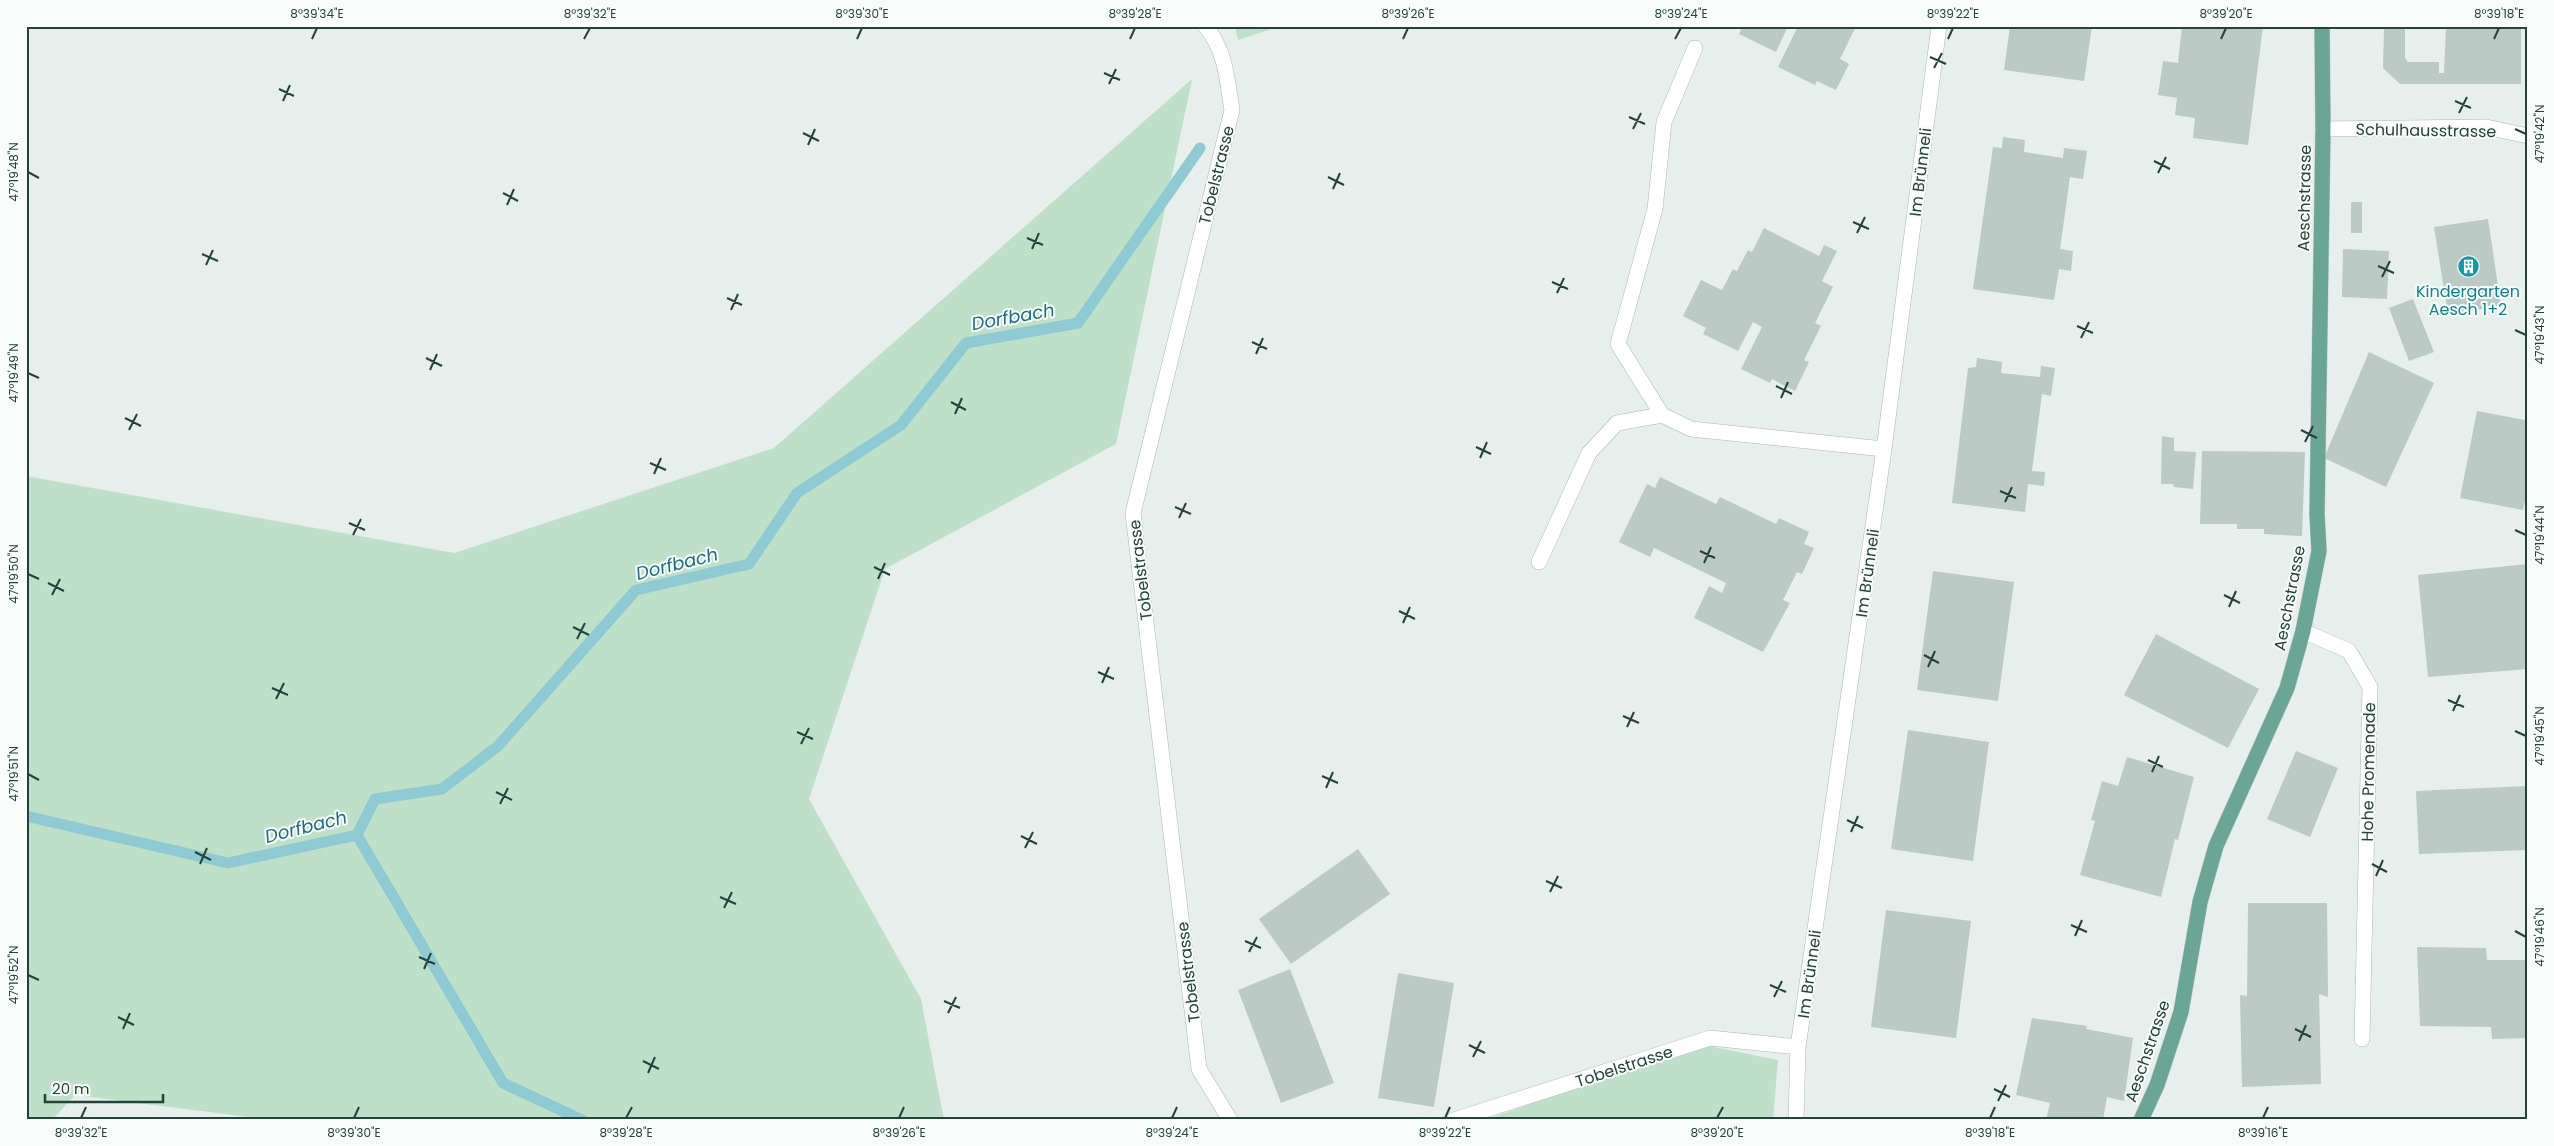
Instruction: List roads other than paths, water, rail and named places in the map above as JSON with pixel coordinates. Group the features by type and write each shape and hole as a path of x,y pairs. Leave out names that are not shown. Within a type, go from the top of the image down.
{"main road":[{"name":"Aeschstrasse","path":"2141,1120 2157,1085 2182,1012 2200,902 2216,846 2287,688 2303,631 2319,551 2317,514 2318,338 2323,129 2322,26"}],"street":[{"name":"Tobelstrasse","path":"1204,26 1214,37 1224,60 1232,110 1133,513 1199,1069 1230,1120"},
{"name":"Im Brünneli","path":"1796,1120 1798,1047 1884,449 1938,26"},
{"path":"1695,48 1664,122 1655,209 1618,344 1662,415 1691,429 1884,449"},
{"name":"Schulhausstrasse","path":"2323,129 2486,127 2528,136"},
{"path":"1539,562 1589,453 1617,423 1662,415"},
{"name":"Hohe Promenade","path":"2303,631 2349,651 2370,687 2362,1039"},
{"name":"Tobelstrasse","path":"1454,1120 1710,1038 1798,1047"}],"waterway":[{"name":"Dorfbach","path":"26,816 228,863 357,835 375,799 442,789 498,746 636,590 749,564 797,493 901,425 966,343 1078,323 1200,148"},
{"path":"357,835 503,1083 582,1120"}],"place":[{"name":"Kindergarten Aesch 1+2","path":"2468,267"}]}
